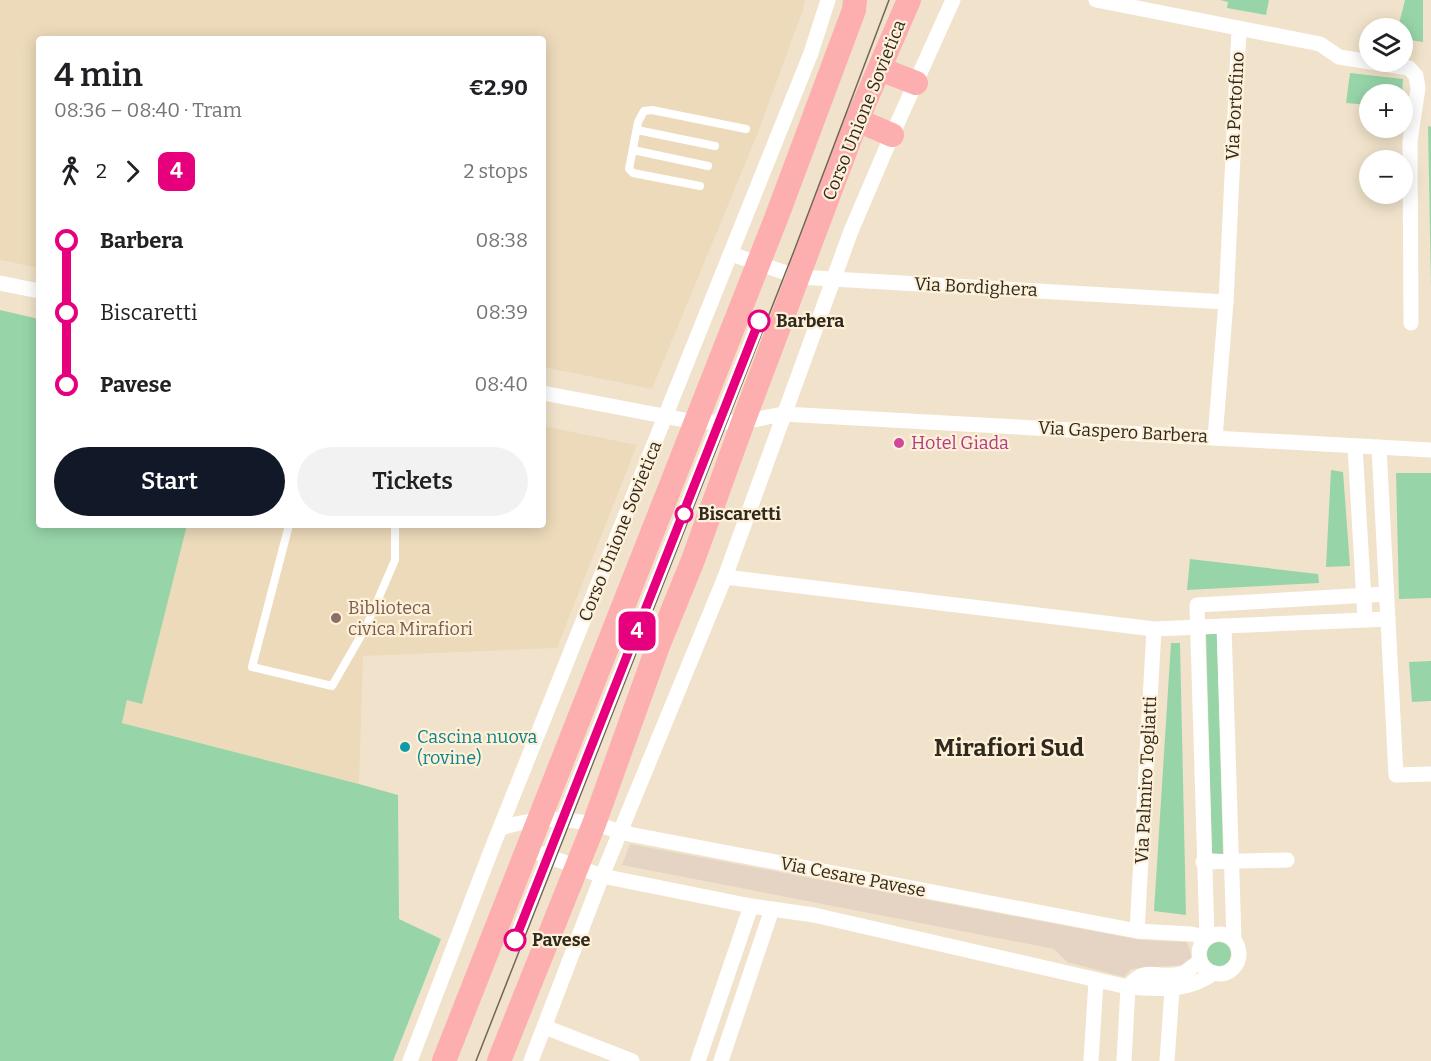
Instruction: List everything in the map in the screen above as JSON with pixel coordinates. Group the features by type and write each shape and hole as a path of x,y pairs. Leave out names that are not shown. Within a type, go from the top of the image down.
{"main road":[{"name":"Corso Unione Sovietica","path":"444,1061 758,264 854,10 855,0"},
{"name":"Corso Unione Sovietica","path":"499,1061 594,824 658,646 693,560 857,120 909,0"},
{"path":"880,69 916,83"},
{"path":"857,120 892,135"}],"street":[{"name":"Corso Unione Sovietica","path":"410,1061 811,53 828,0"},
{"name":"Corso Unione Sovietica","path":"531,1061 602,876 725,577 851,231 953,0"},
{"path":"1096,0 1239,29"},
{"name":"Via Portofino","path":"1215,438 1226,302 1239,29 1320,44 1339,57 1409,68 1416,76 1418,88 1410,141 1411,323"},
{"name":"Via Bordighera","path":"730,254 798,277 1226,302"},
{"path":"0,283 36,290"},
{"name":"Via Gaspero Barbera","path":"546,394 695,422 743,422 783,414 1431,450"},
{"path":"1355,446 1365,620"},
{"path":"1379,447 1396,775 1431,774"},
{"path":"725,577 1154,629 1388,619"},
{"path":"1207,938 1197,605 1387,594"},
{"path":"1224,626 1230,862 1234,940 1239,953 1235,965 1227,972 1214,973 1205,969 1198,951 1207,938 1217,934 1226,935 1234,940"},
{"name":"Via Palmiro Togliatti","path":"1137,931 1154,629"},
{"name":"Via Cesare Pavese","path":"501,828 526,820 563,819 594,824 620,832 1137,931 1191,934 1207,938"},
{"path":"528,849 602,876 751,906 814,915 1128,987 1172,990 1205,980 1214,973"},
{"path":"1203,862 1287,861"},
{"path":"698,1061 751,906"},
{"path":"721,1061 772,909"},
{"path":"1124,1061 1128,987 1135,978 1141,975 1181,973 1200,961"},
{"path":"1091,1061 1096,981"},
{"path":"1167,1061 1172,990"},
{"path":"545,1027 632,1061"}],"lane":[{"path":"700,186 633,173 629,169 637,130 644,111 652,110 746,129"},
{"path":"637,130 715,146"},
{"path":"633,150 708,166"},
{"path":"288,528 252,667 332,686 366,627 395,560 395,528"}],"shaded area":[{"path":"0,0 805,0 757,135 652,389 546,368 546,36 36,36 36,267 0,260"},
{"path":"546,427 637,445 557,648 363,656 359,784 122,723 169,528 546,528"},
{"path":"630,844 1141,940 1187,942 1192,957 1181,965 1131,969 1124,977 1067,962 1054,949 622,865"}],"green space":[{"path":"1220,0 1269,0 1266,15 1227,8 1228,2"},
{"path":"1405,0 1423,0 1423,42 1413,40 1413,18 1400,18"},
{"path":"1350,73 1403,79 1403,84 1359,84 1359,104 1346,103"},
{"path":"1428,126 1431,127 1431,287"},
{"path":"0,310 36,318 36,528 186,528 142,704 127,700 122,723 398,795 399,919 441,939 393,1061 0,1061"},
{"path":"1331,470 1343,472 1350,566 1326,567"},
{"path":"1396,473 1431,473 1431,598 1399,599"},
{"path":"1190,559 1318,574 1319,583 1187,590"},
{"path":"1217,632 1223,854 1212,853 1206,633"},
{"path":"1171,643 1180,643 1186,915 1154,911"},
{"path":"1431,661 1431,701 1412,702 1409,662"},
{"path":"1219,942 1228,945 1231,954 1228,963 1219,966 1210,963 1207,954 1210,945"}],"tram line":[{"path":"476,1061 794,251 889,0"},
{"name":"4","path":"515,940 759,321"}],"place":[{"name":"Barbera","path":"759,321"},
{"name":"Hotel Giada","path":"899,443"},
{"name":"Biscaretti","path":"684,514"},
{"name":"Biblioteca civica Mirafiori","path":"336,618"},
{"name":"Cascina nuova (rovine)","path":"405,747"},
{"name":"Pavese","path":"515,940"}],"district":[{"name":"Mirafiori Sud","path":"1009,748"}]}
